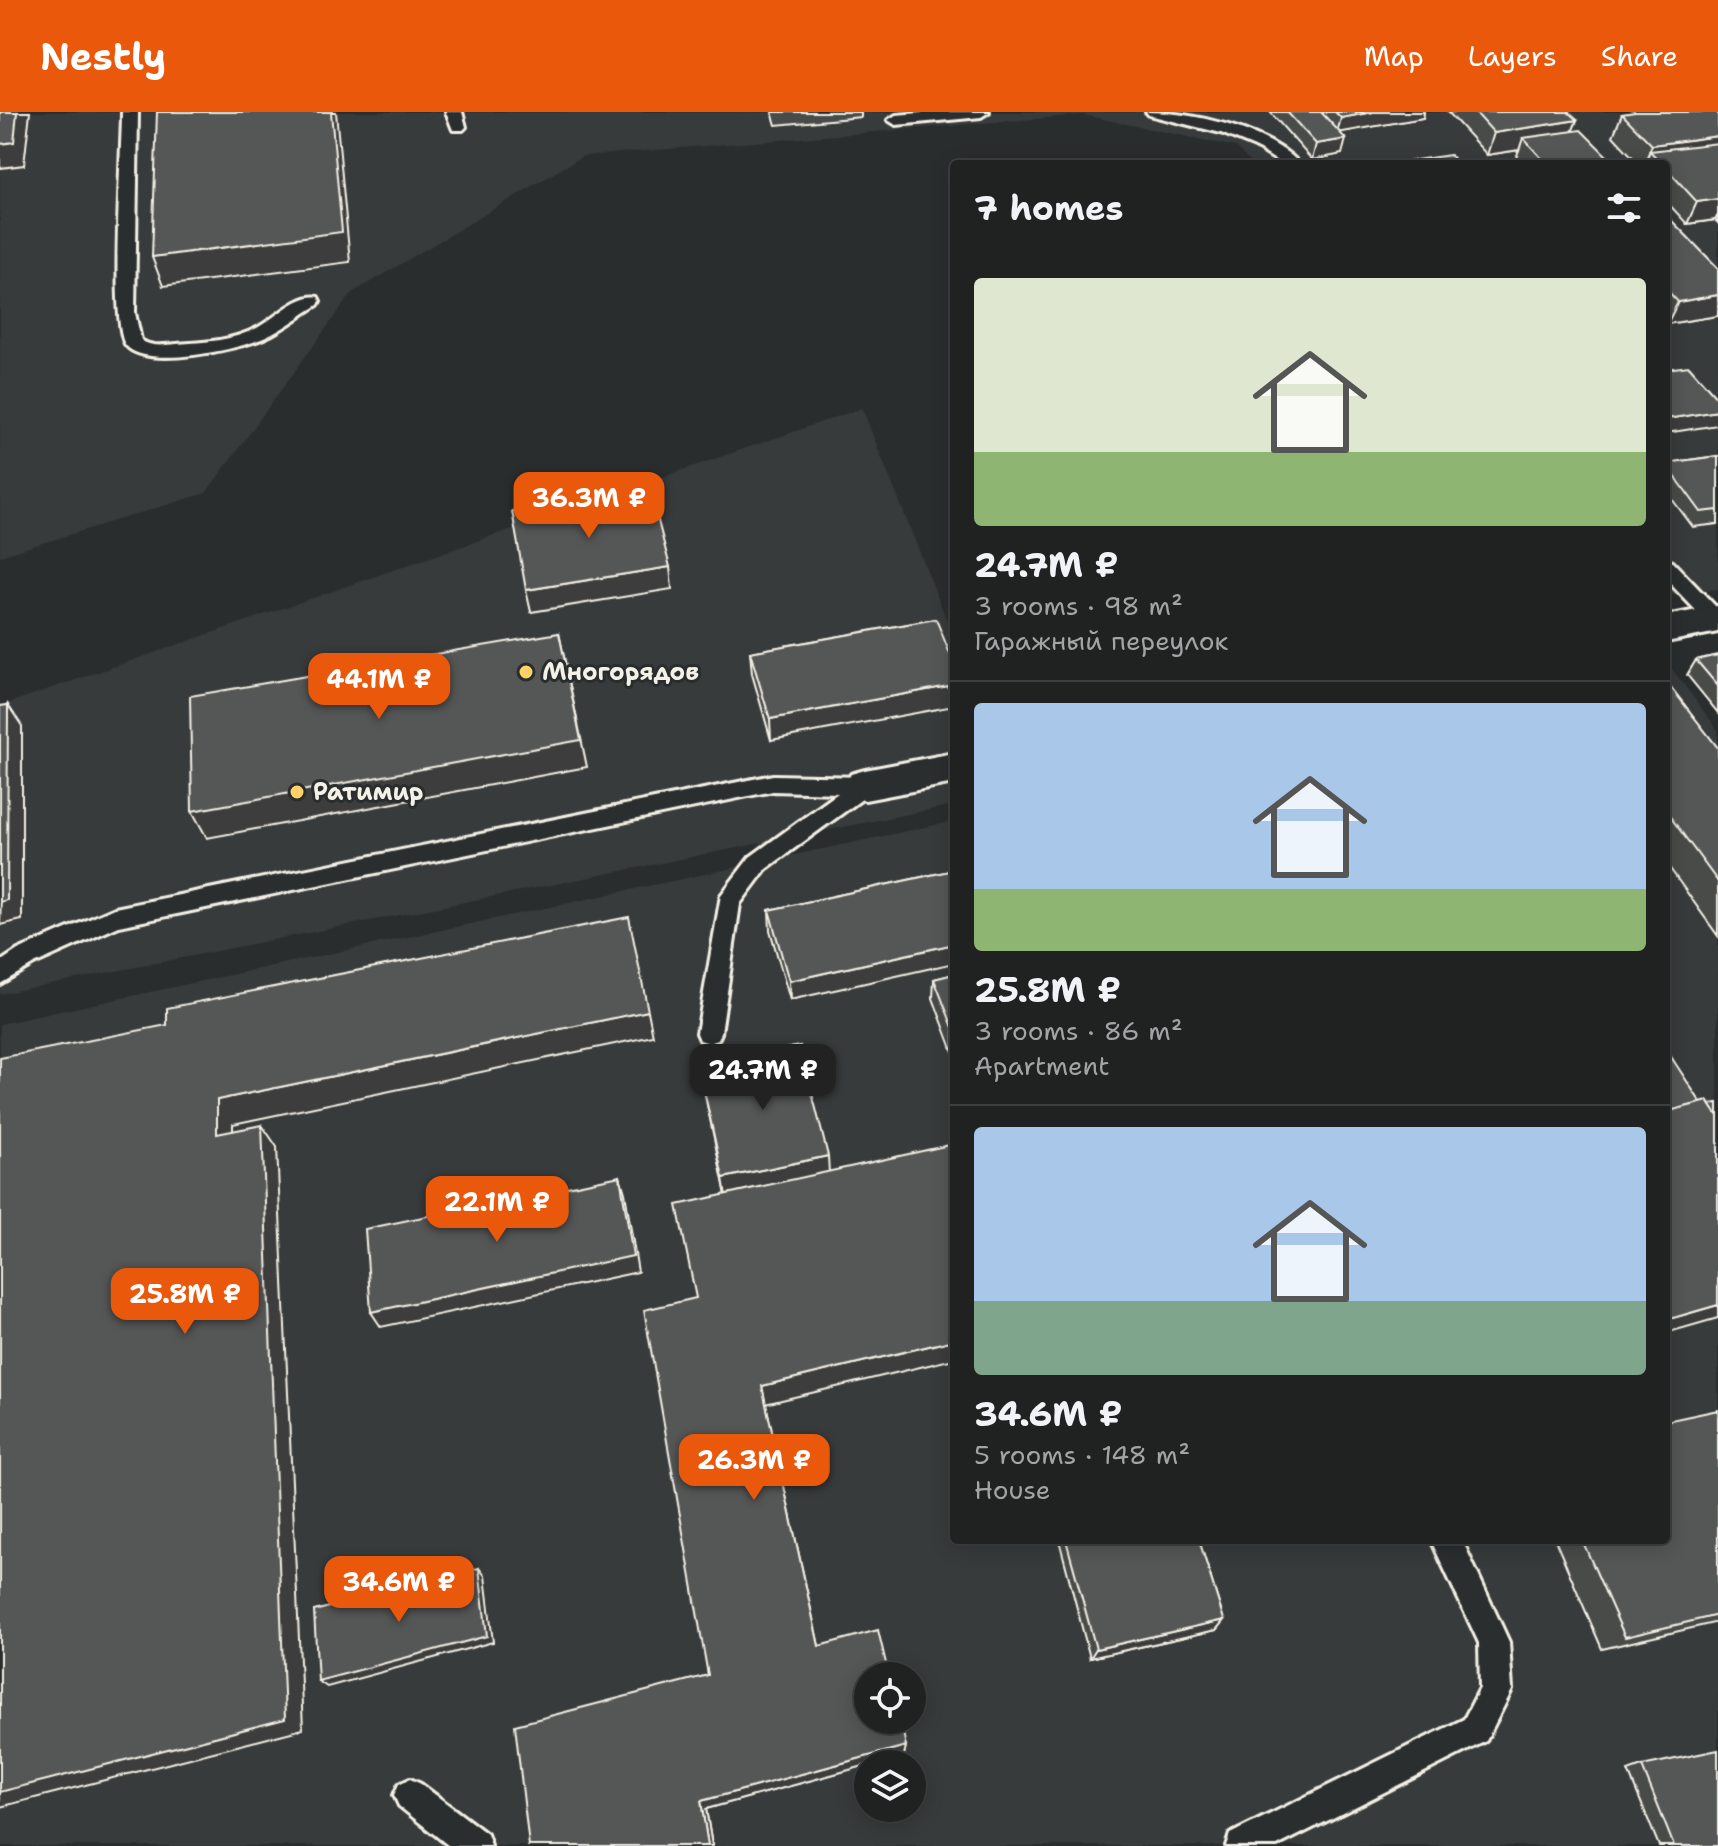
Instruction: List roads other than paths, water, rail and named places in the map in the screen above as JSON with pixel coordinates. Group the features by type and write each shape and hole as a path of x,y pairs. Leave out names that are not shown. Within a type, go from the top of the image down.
{"street":[{"path":"1670,628 1717,619"},
{"path":"865,785 950,769"}],"lane":[{"path":"130,112 126,313 133,342 144,350 161,351 224,346 261,333 312,301"},
{"path":"896,120 981,112"},
{"path":"1154,112 1230,131 1275,150 1287,160"},
{"path":"1670,571 1717,619"},
{"path":"0,974 26,957 115,917 773,783 865,785"},
{"path":"709,1033 729,902 758,863 865,785"},
{"path":"1242,1846 1475,1730 1496,1690 1494,1642 1448,1544"},
{"path":"410,1795 475,1846"}],"place":[{"name":"Многорядов","path":"526,672"},
{"name":"Ратимир","path":"297,792"}]}
